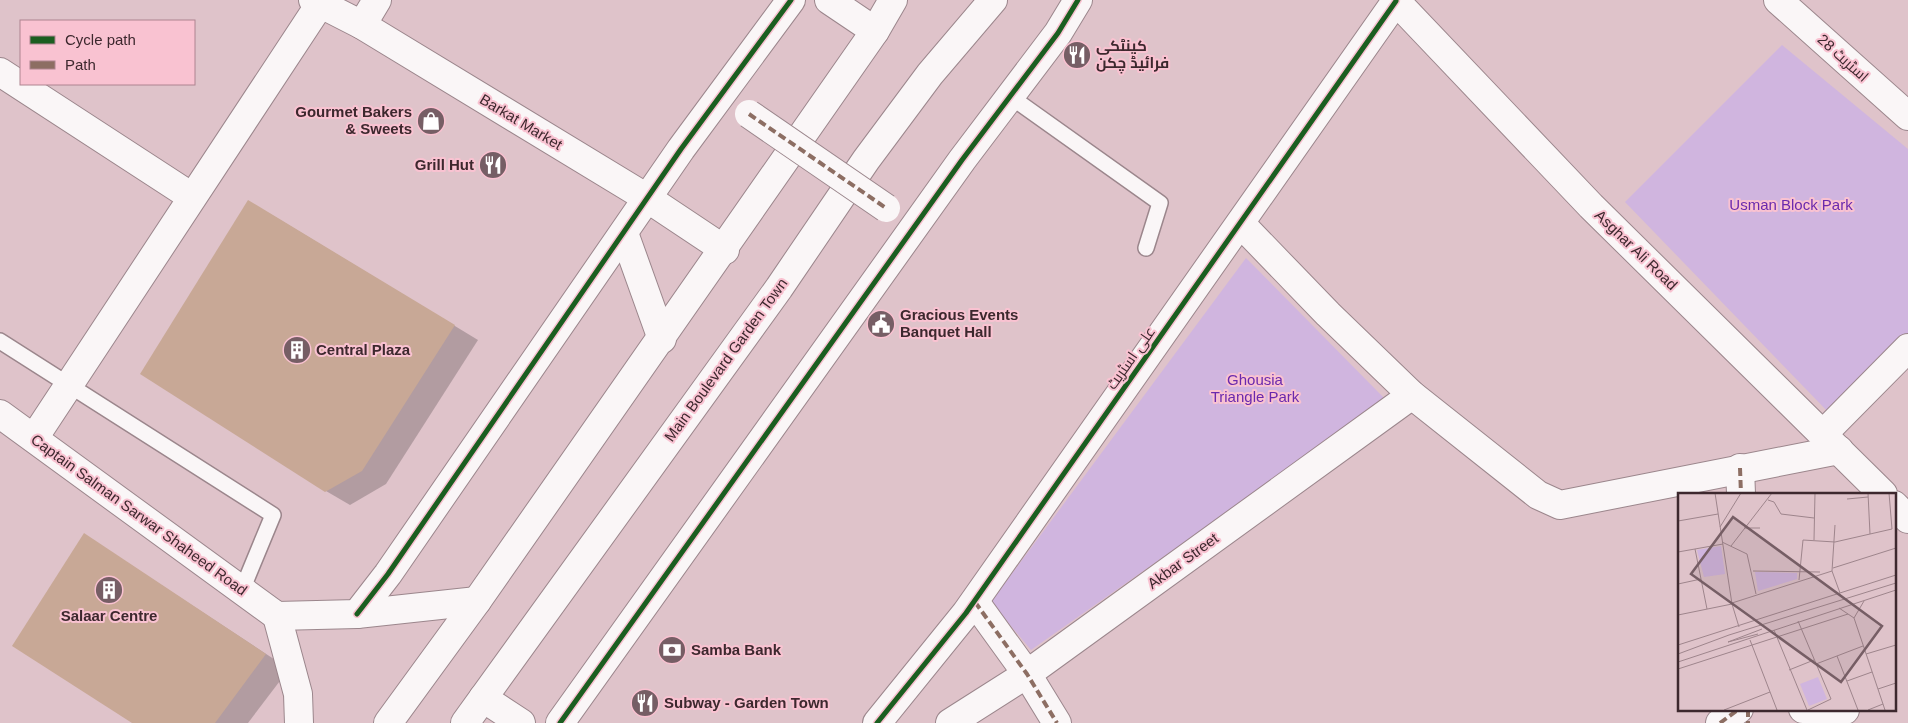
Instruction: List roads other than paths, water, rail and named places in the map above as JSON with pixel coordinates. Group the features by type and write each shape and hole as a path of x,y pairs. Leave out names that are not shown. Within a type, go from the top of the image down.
{"street":[{"path":"362,26 377,0"},
{"path":"357,614 388,574 681,149 792,0"},
{"path":"830,0 875,32"},
{"path":"954,46 971,0"},
{"name":"Main Boulevard Garden Town","path":"465,723 773,296 866,160 930,74 992,0"},
{"path":"560,723 962,160 1058,33 1078,0"},
{"name":"علی اسٹریٹ","path":"877,723 974,602 1241,224 1395,0"},
{"name":"Asghar Ali Road","path":"1395,0 1591,206 1882,493"},
{"path":"388,723 478,601 725,250 875,32 893,1"},
{"path":"34,438 192,197 316,2"},
{"name":"Barkat Market","path":"316,2 362,26 648,198 725,250"},
{"name":"اسٹریٹ 28","path":"1791,4 1908,116"},
{"path":"0,72 192,197"},
{"path":"749,114 886,208"},
{"path":"1241,224 1328,314 1412,395 1538,495 1560,504 1741,481 1831,442 1908,348"},
{"path":"624,233 662,339"},
{"name":"Akbar Street","path":"950,723 1027,674 1412,395"},
{"name":"Captain Salman Sarwar Shaheed Road","path":"0,414 276,616"},
{"path":"1896,507 1908,519"},
{"path":"299,723 298,694 276,616 357,614 478,601"},
{"path":"974,602 1027,674 1057,723"},
{"path":"483,698 521,723"},
{"path":"1720,723 1738,710"},
{"path":"1748,710 1748,723"}],"lane":[{"path":"1011,97 1160,203 1146,248"},
{"path":"0,341 273,516 242,590"}],"place":[{"name":"کینٹکی فرائیڈ چکن","path":"1077,55"},
{"name":"Gourmet Bakers & Sweets","path":"431,121"},
{"name":"Grill Hut","path":"493,165"},
{"name":"Gracious Events Banquet Hall","path":"881,324"},
{"name":"Central Plaza","path":"297,350"},
{"name":"Salaar Centre","path":"109,590"},
{"name":"Samba Bank","path":"672,650"},
{"name":"Subway - Garden Town","path":"645,703"}],"park label":[{"name":"Usman Block Park","path":"1791,205"},
{"name":"Ghousia Triangle Park","path":"1255,388"}]}
